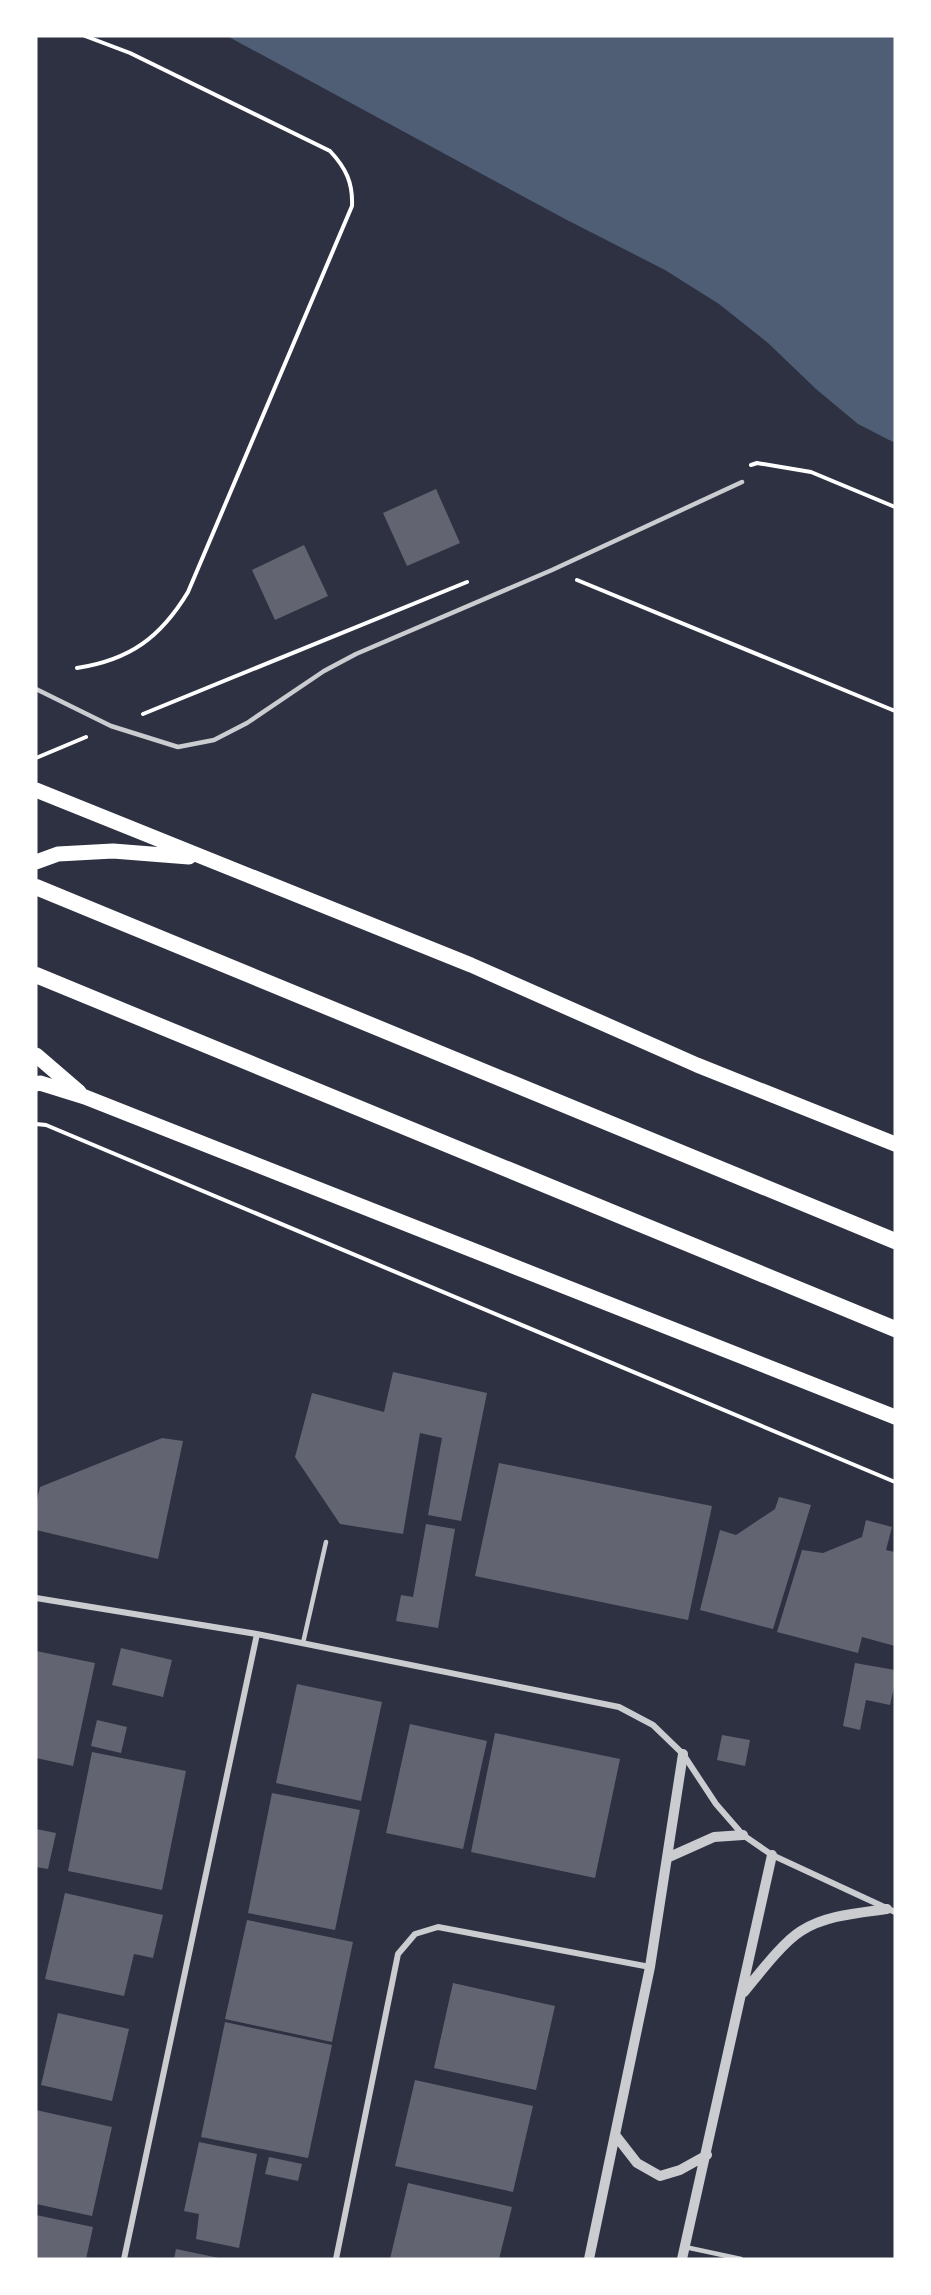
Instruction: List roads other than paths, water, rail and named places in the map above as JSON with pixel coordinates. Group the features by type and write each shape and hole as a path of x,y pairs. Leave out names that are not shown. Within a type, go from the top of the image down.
{"highway":[{"path":"36,887 895,1240"},
{"path":"36,975 895,1329"}],"main road":[{"path":"36,790 471,965 697,1065 895,1144"},
{"path":"36,862 58,854 113,851 204,858"},
{"path":"36,1055 85,1097"},
{"path":"36,1084 85,1097 895,1417"}],"street":[{"path":"36,1598 257,1634 619,1707 653,1725 683,1754 716,1804 743,1835 772,1855 891,1910"},
{"path":"124,2259 257,1634"},
{"path":"589,2259 650,1967 683,1754"},
{"path":"667,1858 714,1837 743,1835"},
{"path":"682,2259 772,1855"},
{"path":"742,1995 777,1954 801,1931 831,1918 891,1910"},
{"path":"336,2259 398,1954 415,1934 438,1927 650,1967"},
{"path":"616,2136 637,2163 660,2176 680,2170 707,2155"}],"lane":[{"path":"36,689 111,726 178,747 214,740 247,723 324,671 356,654 552,570 742,482"},
{"path":"303,1643 326,1542"},
{"path":"685,2247 741,2259"}],"water":[{"path":"227,36 895,36 895,443 858,424 816,389 768,343 719,304 665,270 565,219"}]}
